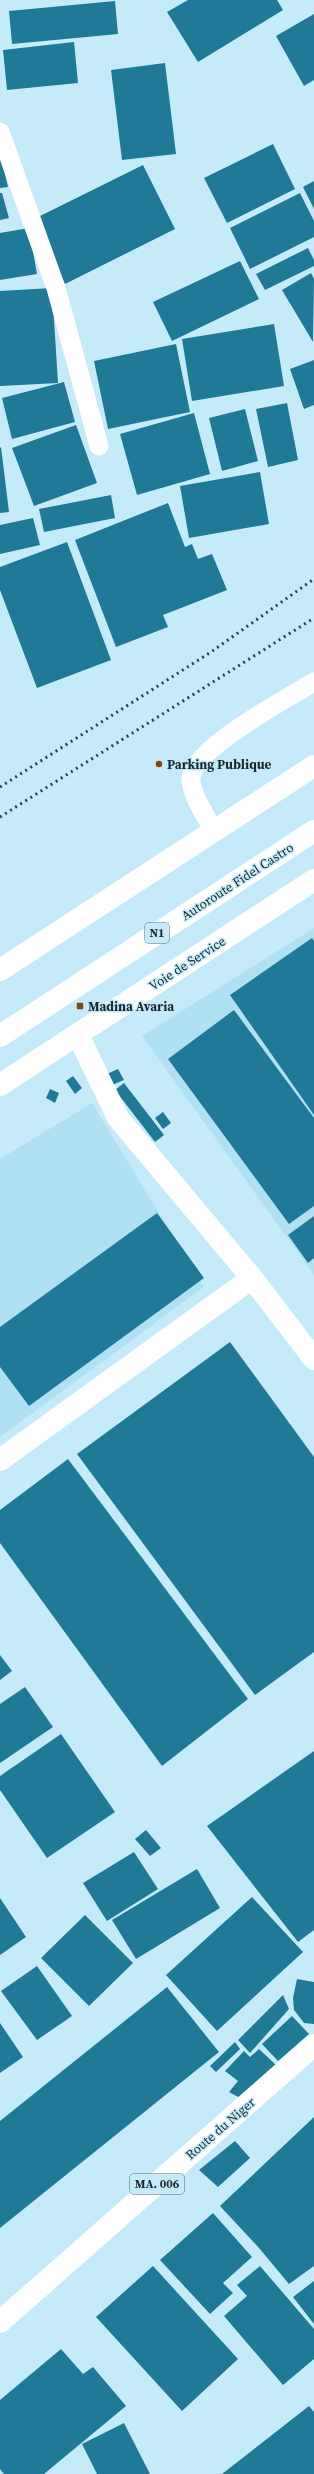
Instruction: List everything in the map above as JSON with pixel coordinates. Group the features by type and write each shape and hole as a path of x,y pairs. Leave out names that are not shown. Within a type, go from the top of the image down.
{"main road":[{"path":"0,970 314,766"},
{"name":"Autoroute Fidel Castro","path":"0,1036 314,831"},
{"name":"Voie de Service","path":"0,1085 314,880"},
{"path":"78,1034 118,1118 252,1278 314,1359"},
{"path":"0,1460 252,1278"},
{"name":"Route du Niger","path":"0,2322 314,2045"}],"lane":[{"path":"0,132 56,288 99,446"},
{"path":"214,831 196,797 191,780 193,771 208,752 226,736 314,682"}],"shaded area":[{"path":"314,928 314,1275 142,1036"},
{"path":"92,1103 204,1287 0,1437 0,1159"}],"building":[{"path":"188,0 277,0 283,10 198,62 167,12"},
{"path":"115,1 118,34 12,44 9,11"},
{"path":"314,14 314,80 304,86 276,36"},
{"path":"74,42 78,83 7,90 3,50"},
{"path":"165,63 176,154 122,160 111,70"},
{"path":"273,144 295,189 227,223 204,178"},
{"path":"0,152 8,187 0,188"},
{"path":"143,165 175,229 65,284 32,220"},
{"path":"314,181 314,209 303,187"},
{"path":"0,193 2,193 9,218 0,220"},
{"path":"300,193 314,221 314,237 250,269 230,228"},
{"path":"29,228 37,274 0,280 0,233"},
{"path":"308,248 314,260 314,266 265,290 256,274"},
{"path":"240,261 259,299 172,341 153,302"},
{"path":"311,273 314,279 313,342 282,290"},
{"path":"52,288 58,383 0,386 0,291"},
{"path":"274,324 284,386 192,401 182,339"},
{"path":"176,344 190,412 108,429 94,361"},
{"path":"314,360 314,405 304,409 290,369"},
{"path":"64,382 75,422 12,439 2,398"},
{"path":"287,403 298,460 268,467 256,409"},
{"path":"245,409 258,461 222,471 209,418"},
{"path":"194,413 210,474 137,495 120,434"},
{"path":"76,425 97,483 34,506 12,448"},
{"path":"1,447 9,512 0,513 0,448"},
{"path":"260,472 269,524 189,538 180,486"},
{"path":"111,495 115,518 44,532 39,509"},
{"path":"168,503 185,547 192,544 198,559 212,554 227,590 163,615 168,627 116,647 75,540"},
{"path":"33,518 40,545 0,554 0,525"},
{"path":"67,542 111,660 37,688 0,590 0,567"},
{"path":"312,938 314,941 314,1115 230,995"},
{"path":"234,1010 314,1118 314,1206 289,1224 168,1059"},
{"path":"118,1069 124,1080 112,1085 107,1074"},
{"path":"73,1076 82,1088 75,1094 66,1081"},
{"path":"124,1083 164,1135 155,1142 115,1090"},
{"path":"50,1089 59,1093 55,1103 46,1098"},
{"path":"163,1112 171,1123 163,1129 155,1118"},
{"path":"157,1213 204,1278 29,1406 0,1367 0,1327"},
{"path":"314,1216 314,1258 308,1263 288,1235"},
{"path":"230,1342 314,1457 314,1652 255,1695 77,1454"},
{"path":"68,1459 248,1699 162,1766 0,1543 0,1510"},
{"path":"0,1655 12,1671 0,1680"},
{"path":"25,1687 53,1727 0,1763 0,1704"},
{"path":"61,1734 115,1812 47,1858 0,1790 0,1776"},
{"path":"314,1751 314,1930 298,1942 207,1826"},
{"path":"146,1830 161,1848 150,1856 135,1839"},
{"path":"134,1852 158,1889 107,1921 83,1883"},
{"path":"197,1869 220,1908 136,1959 112,1920"},
{"path":"252,1897 303,1952 217,2031 166,1975"},
{"path":"0,1898 26,1937 0,1955"},
{"path":"85,1915 133,1963 89,2006 41,1958"},
{"path":"37,1966 72,2016 37,2040 1,1991"},
{"path":"297,1979 314,1982 314,2024 304,2023 294,2010 293,1998"},
{"path":"167,1987 219,2052 0,2228 0,2121"},
{"path":"283,1995 289,2009 250,2053 238,2040"},
{"path":"292,2016 309,2034 278,2061 262,2044"},
{"path":"0,2023 23,2057 0,2073"},
{"path":"235,2042 240,2049 216,2072 210,2066"},
{"path":"259,2049 276,2065 242,2099 229,2092 238,2081 225,2071 244,2051 250,2057"},
{"path":"314,2117 314,2266 289,2284 259,2248 220,2206"},
{"path":"235,2141 250,2158 218,2187 199,2170"},
{"path":"213,2213 252,2257 223,2283 233,2293 210,2314 160,2260"},
{"path":"153,2266 238,2359 182,2411 96,2317"},
{"path":"260,2266 314,2329 314,2359 283,2385 224,2316 247,2296 237,2285"},
{"path":"314,2281 314,2324 293,2297"},
{"path":"61,2349 83,2374 93,2367 126,2406 44,2474 4,2474 0,2469 0,2400"},
{"path":"309,2406 314,2412 314,2474 222,2474"},
{"path":"124,2423 150,2474 97,2474 82,2444"}],"railway":[{"path":"0,787 211,652 314,579"},
{"path":"0,817 314,618"}],"place":[{"name":"Parking Publique","path":"159,764"},
{"name":"Madina Avaria","path":"80,1006"}]}
